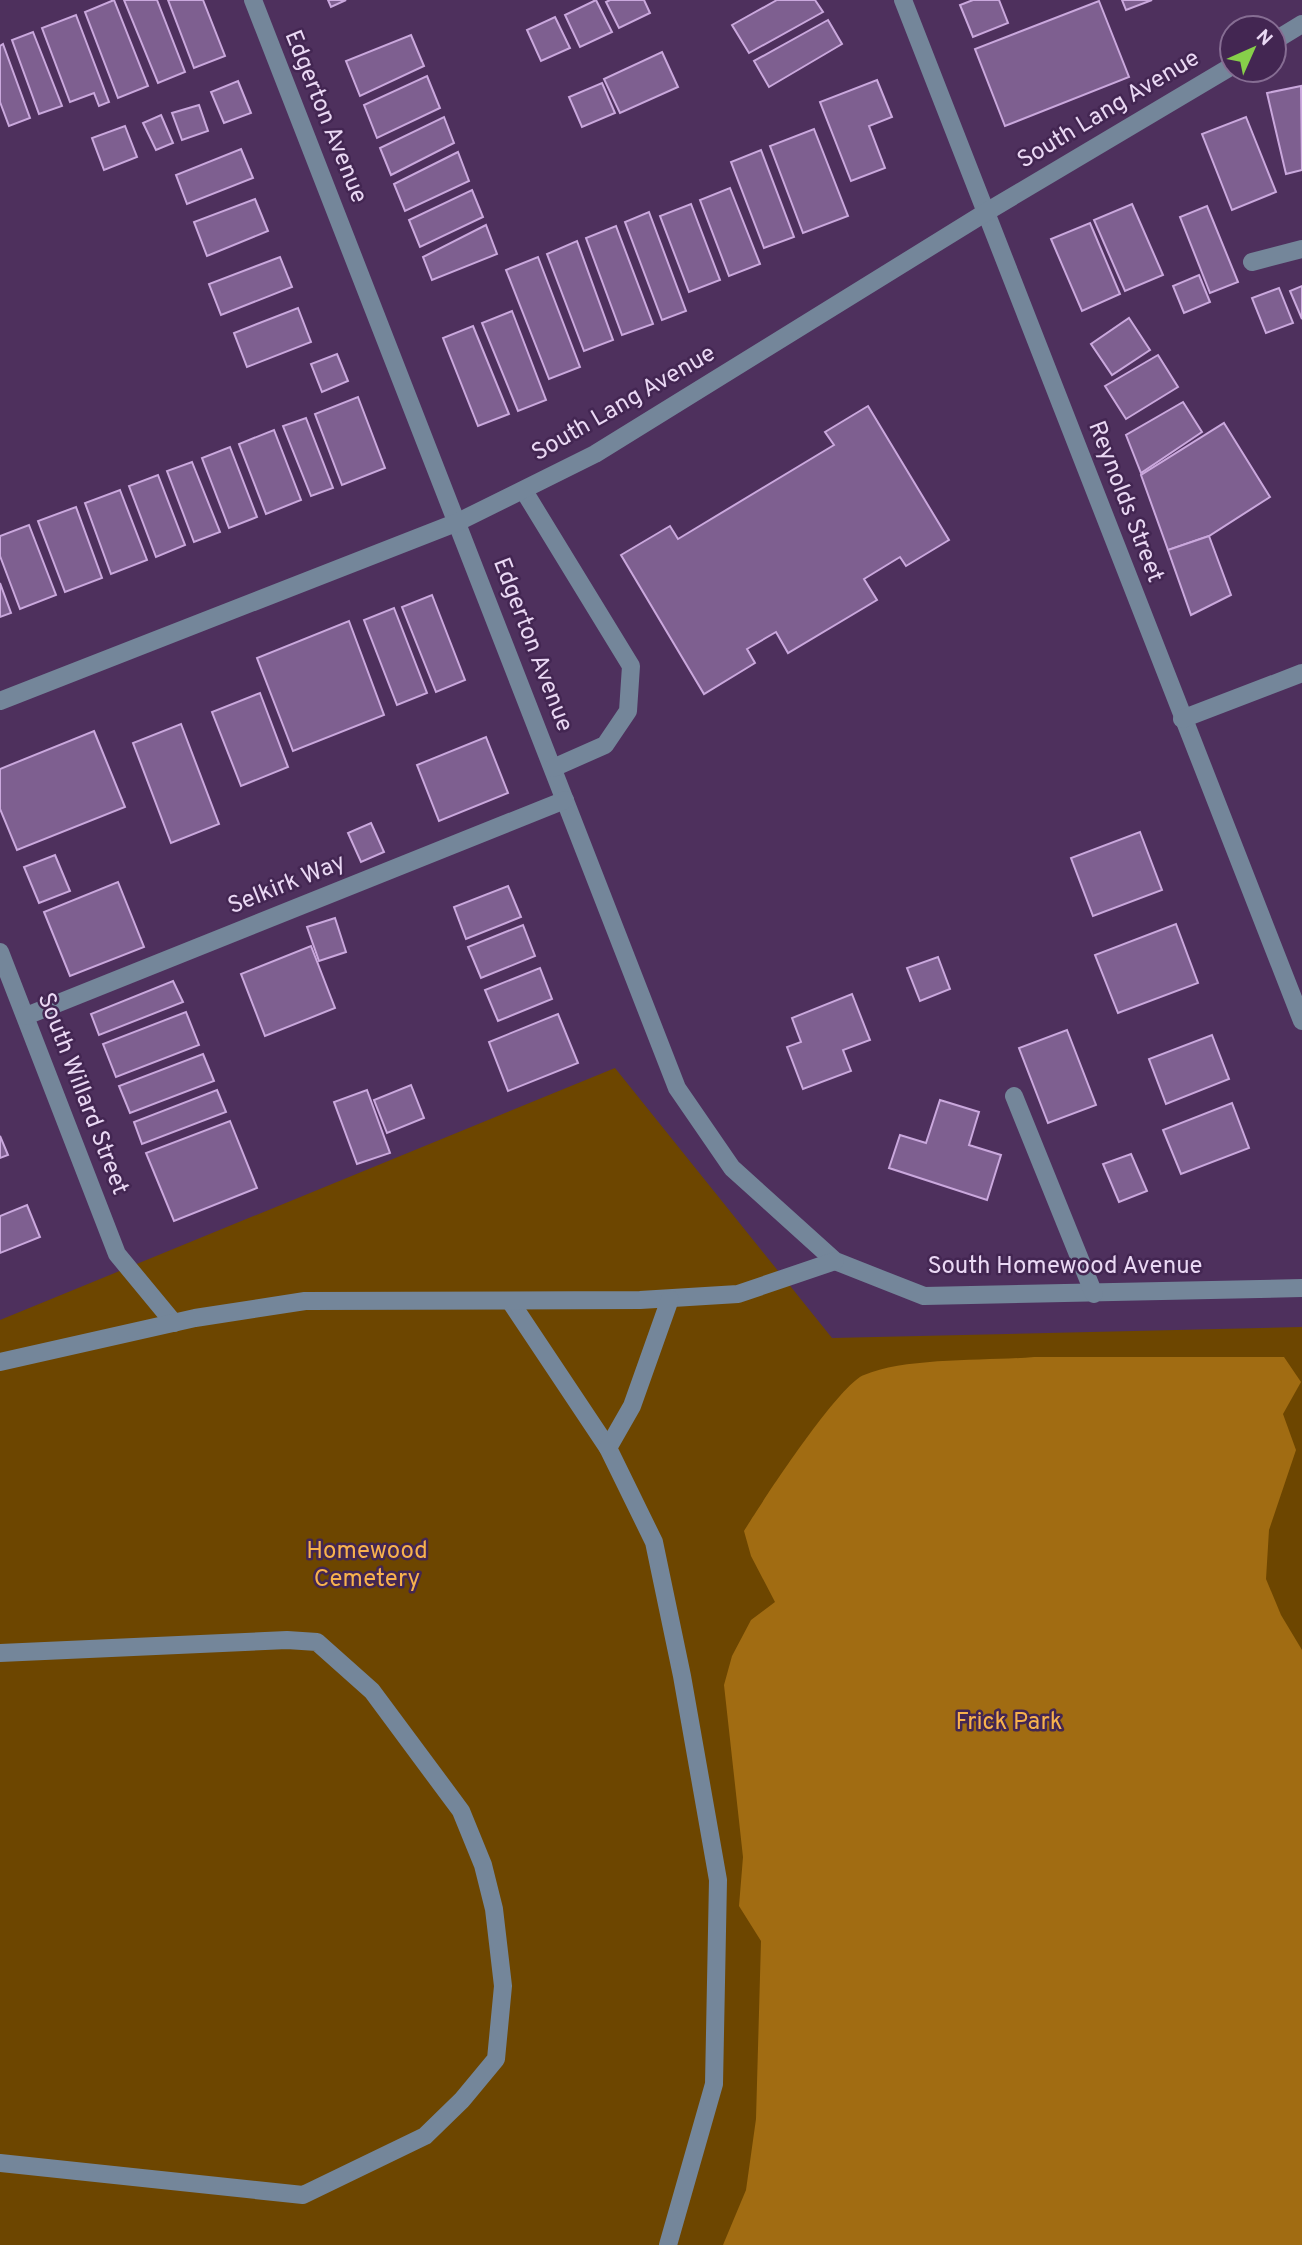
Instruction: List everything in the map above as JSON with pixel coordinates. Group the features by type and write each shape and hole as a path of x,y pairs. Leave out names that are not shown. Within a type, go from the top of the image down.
{"street":[{"name":"Edgerton Avenue","path":"253,0 677,1088 732,1168 835,1261"},
{"name":"Reynolds Street","path":"903,0 988,211 1182,719 1302,1021"},
{"name":"South Lang Avenue","path":"0,701 458,522 524,491 595,454 988,211 1218,74"},
{"path":"1252,262 1302,249"},
{"path":"524,491 631,666 628,711 604,745 553,768"},
{"path":"1182,719 1302,673"},
{"name":"Selkirk Way","path":"26,1016 565,800"},
{"name":"South Willard Street","path":"0,952 117,1254 174,1323"},
{"path":"1014,1096 1094,1294"},
{"path":"0,1362 174,1323 305,1301 670,1299 737,1294 835,1261"},
{"name":"South Homewood Avenue","path":"835,1261 924,1296 1302,1288"},
{"path":"608,1448 632,1406 670,1299"},
{"path":"510,1300 608,1448 654,1542 682,1676 718,1880 713,2084 668,2245"},
{"path":"0,1653 287,1640 317,1642 372,1690 461,1811 486,1876 494,1909 503,1986 496,2059 462,2100 425,2136 303,2195 0,2163"}],"green space":[{"name":"Homewood Cemetery","path":"615,1068 832,1338 1302,1327 1302,2245 0,2245 0,1320"},
{"name":"Frick Park","path":"1034,1357 1284,1357 1301,1382 1283,1414 1296,1450 1269,1530 1266,1579 1281,1615 1302,1650 1302,2245 723,2245 746,2190 756,2119 761,1941 739,1906 743,1857 724,1685 732,1656 751,1620 775,1602 751,1556 744,1531 820,1421 852,1383 864,1375 924,1362"}],"building":[{"path":"114,0 148,86 118,98 85,12"},
{"path":"124,0 157,0 185,72 158,83"},
{"path":"168,0 203,0 225,56 194,68"},
{"path":"328,0 346,0 331,7"},
{"path":"596,0 612,32 580,47 565,15"},
{"path":"644,0 650,13 619,28 606,2"},
{"path":"777,0 815,0 823,12 749,53 732,25"},
{"path":"973,0 999,0 1008,23 973,37 960,5"},
{"path":"1122,0 1152,0 1126,10"},
{"path":"1099,1 1129,77 1005,126 975,49"},
{"path":"76,15 109,102 99,106 94,93 70,102 42,28"},
{"path":"555,17 570,48 541,61 527,30"},
{"path":"828,20 842,44 769,87 754,61"},
{"path":"33,32 62,106 39,114 12,40"},
{"path":"411,35 424,66 360,96 346,61"},
{"path":"3,44 30,118 9,126 0,102 0,46"},
{"path":"662,52 678,87 620,113 604,79"},
{"path":"427,76 440,108 377,138 364,105"},
{"path":"877,80 892,117 869,126 885,168 851,181 820,102"},
{"path":"238,81 251,113 224,123 211,92"},
{"path":"602,83 615,113 582,127 569,97"},
{"path":"1301,86 1302,170 1286,174 1267,93"},
{"path":"199,105 208,131 182,140 172,113"},
{"path":"161,115 173,143 156,150 143,123"},
{"path":"444,117 454,143 391,175 380,148"},
{"path":"1246,117 1276,192 1232,210 1202,134"},
{"path":"125,126 137,157 104,170 92,138"},
{"path":"814,129 848,216 803,233 770,146"},
{"path":"241,149 253,178 187,204 176,175"},
{"path":"761,150 794,237 764,248 731,162"},
{"path":"458,152 469,181 405,211 394,184"},
{"path":"730,188 760,264 729,276 700,200"},
{"path":"472,190 483,217 420,247 409,220"},
{"path":"255,199 268,231 207,256 194,222"},
{"path":"691,204 720,280 689,292 660,216"},
{"path":"1132,204 1163,275 1125,291 1094,220"},
{"path":"1207,206 1238,282 1210,293 1180,217"},
{"path":"649,212 686,311 662,320 625,222"},
{"path":"1090,223 1120,294 1082,311 1051,239"},
{"path":"486,225 497,254 432,280 423,257"},
{"path":"616,226 653,324 622,335 586,238"},
{"path":"577,241 613,340 584,351 547,254"},
{"path":"280,257 292,287 221,315 209,284"},
{"path":"538,257 580,367 549,379 506,270"},
{"path":"1199,275 1210,302 1184,313 1173,286"},
{"path":"1302,286 1302,319 1290,291"},
{"path":"1279,288 1293,323 1266,333 1252,298"},
{"path":"298,308 311,342 247,367 234,333"},
{"path":"512,311 546,400 518,411 482,323"},
{"path":"1129,318 1150,350 1112,375 1091,344"},
{"path":"473,326 509,414 478,426 443,338"},
{"path":"337,354 348,381 322,392 311,364"},
{"path":"1158,355 1178,387 1126,419 1105,386"},
{"path":"358,397 385,468 342,485 315,414"},
{"path":"1183,402 1202,432 1141,473 1126,435"},
{"path":"868,406 949,540 906,566 900,557 864,579 877,600 788,653 776,632 747,649 755,663 704,694 621,555 670,526 678,539 834,445 825,432"},
{"path":"306,418 333,488 311,496 283,426"},
{"path":"1224,423 1270,497 1209,536 1168,550 1141,475"},
{"path":"274,430 301,500 266,514 239,444"},
{"path":"230,447 257,517 229,528 202,458"},
{"path":"192,462 220,532 194,542 167,471"},
{"path":"158,475 185,545 156,557 129,486"},
{"path":"120,490 147,560 111,574 85,503"},
{"path":"76,507 102,578 65,592 38,521"},
{"path":"29,525 56,595 20,609 0,556 0,536"},
{"path":"1209,536 1231,595 1191,615 1168,550"},
{"path":"0,583 11,613 0,617"},
{"path":"432,595 465,680 436,692 402,607"},
{"path":"394,608 427,693 397,705 364,620"},
{"path":"349,621 384,715 293,751 257,658"},
{"path":"260,693 288,767 241,786 212,712"},
{"path":"181,724 219,824 171,843 133,743"},
{"path":"94,731 125,807 17,850 0,809 0,769"},
{"path":"486,737 508,793 439,821 417,765"},
{"path":"371,823 384,852 361,862 348,833"},
{"path":"1140,832 1162,890 1093,916 1071,858"},
{"path":"55,855 70,891 39,903 24,867"},
{"path":"118,882 144,947 70,976 44,912"},
{"path":"508,886 521,917 466,939 454,907"},
{"path":"335,918 346,952 319,961 307,927"},
{"path":"1176,924 1198,983 1118,1013 1095,955"},
{"path":"523,925 535,956 481,978 468,947"},
{"path":"311,946 335,1008 265,1036 241,974"},
{"path":"938,957 950,989 920,1001 907,968"},
{"path":"540,968 552,999 498,1021 485,990"},
{"path":"173,981 183,1002 99,1035 91,1014"},
{"path":"852,994 870,1040 843,1050 851,1071 803,1089 787,1047 801,1042 792,1018"},
{"path":"186,1012 199,1045 116,1077 103,1044"},
{"path":"558,1014 578,1063 508,1091 489,1042"},
{"path":"1067,1030 1096,1105 1048,1123 1019,1048"},
{"path":"1212,1035 1229,1079 1166,1104 1149,1059"},
{"path":"203,1054 214,1081 130,1113 119,1086"},
{"path":"411,1085 424,1118 387,1133 374,1100"},
{"path":"217,1090 226,1112 142,1144 134,1122"},
{"path":"367,1090 390,1153 357,1164 334,1102"},
{"path":"940,1100 979,1112 969,1145 1001,1155 987,1200 889,1168 900,1135 926,1143"},
{"path":"1232,1103 1249,1148 1181,1174 1163,1130"},
{"path":"230,1121 257,1188 174,1221 146,1153"},
{"path":"0,1136 8,1155 0,1158"},
{"path":"1131,1154 1147,1191 1119,1202 1103,1164"},
{"path":"27,1205 40,1237 0,1253 0,1216"}]}
